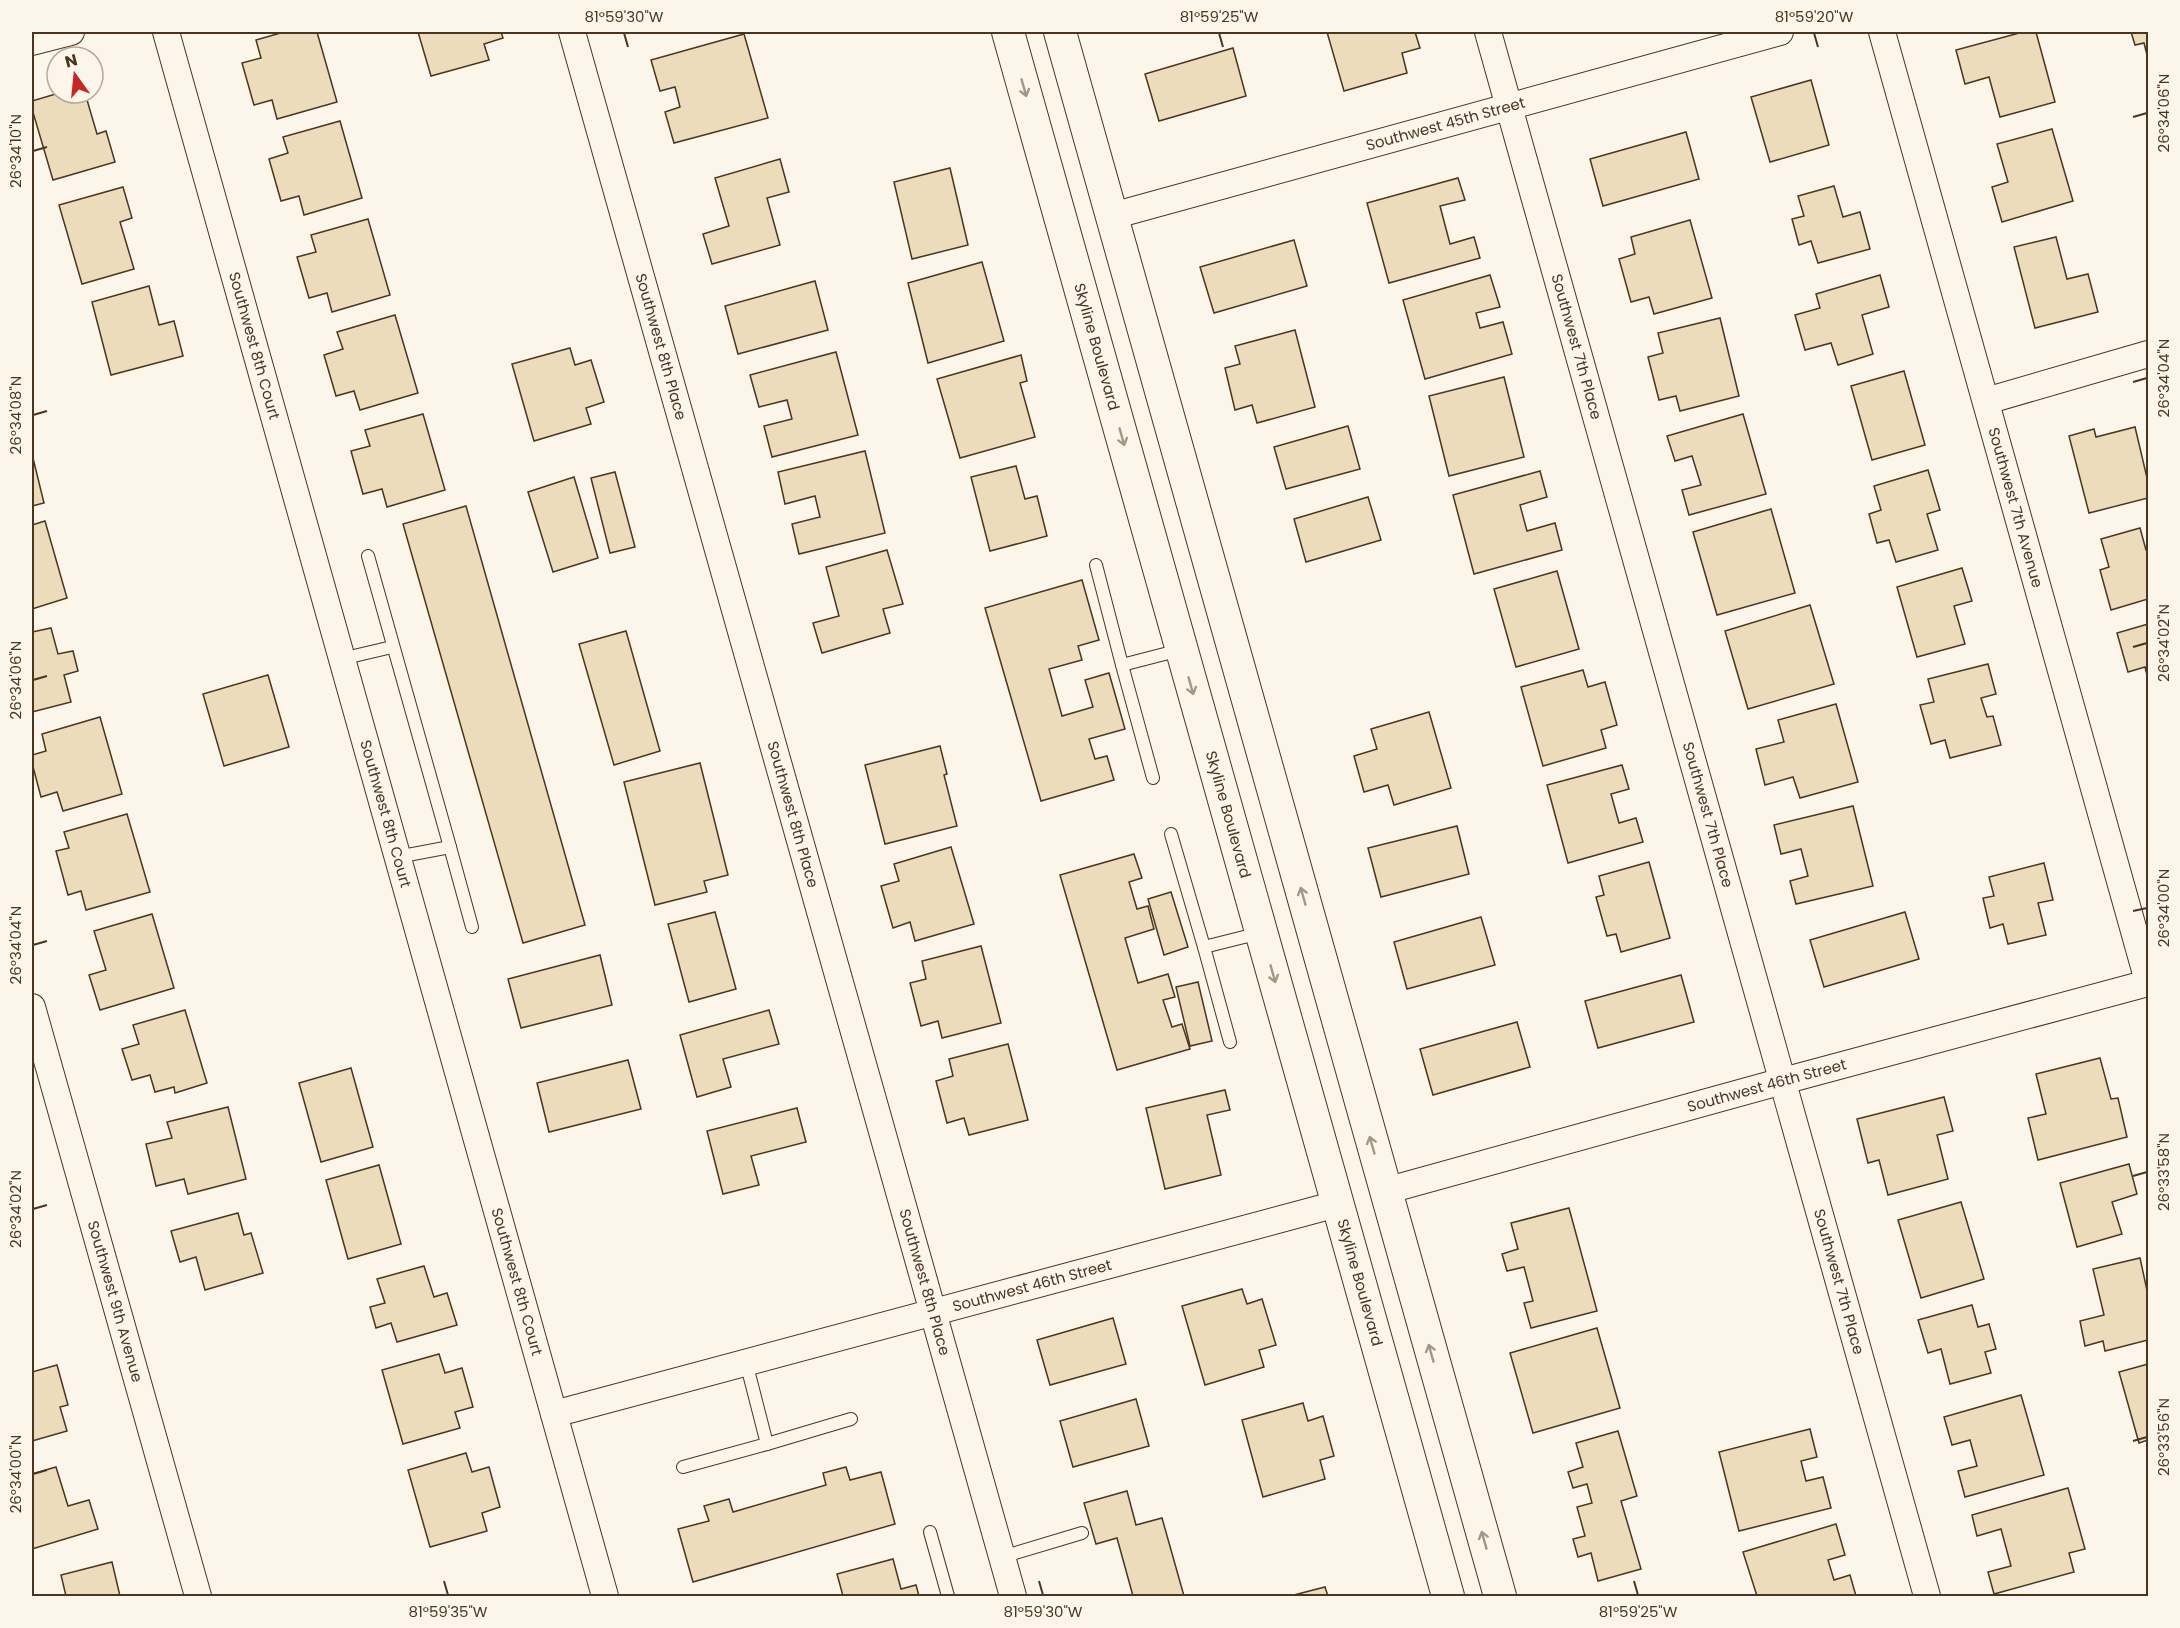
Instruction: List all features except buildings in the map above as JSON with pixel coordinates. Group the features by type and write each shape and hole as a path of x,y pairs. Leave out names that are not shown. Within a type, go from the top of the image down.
{"street":[{"path":"32,42 71,32"},
{"name":"Southwest 8th Court","path":"166,32 605,1596"},
{"name":"Southwest 8th Place","path":"572,32 1012,1596"},
{"name":"Skyline Boulevard","path":"1008,32 1448,1596"},
{"path":"1060,32 1500,1596"},
{"name":"Southwest 7th Place","path":"1488,32 1927,1596"},
{"name":"Southwest 45th Street","path":"1112,216 1508,105 1780,32"},
{"name":"Southwest 7th Avenue","path":"1882,32 2148,982"},
{"path":"1063,228 1112,216"},
{"path":"1986,401 2148,354"},
{"name":"Southwest 46th Street","path":"1385,1191 2148,982"},
{"name":"Southwest 9th Avenue","path":"32,1007 198,1596"},
{"path":"1337,1203 1385,1191"},
{"name":"Southwest 46th Street","path":"554,1414 1337,1203"}],"lane":[{"path":"368,556 472,927"},
{"path":"1096,565 1154,778"},
{"path":"341,658 392,647"},
{"path":"1122,665 1181,649"},
{"path":"1171,834 1230,1042"},
{"path":"397,857 450,847"},
{"path":"1204,947 1261,933"},
{"path":"746,1362 767,1444"},
{"path":"683,1467 851,1419"},
{"path":"930,1532 948,1596"},
{"path":"1002,1557 1082,1533"}]}
